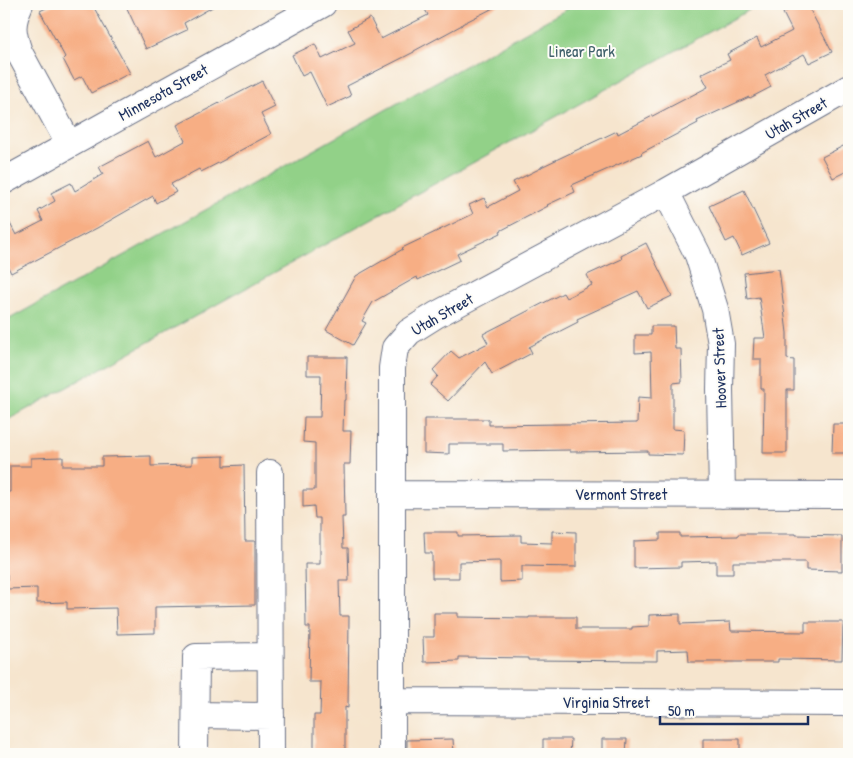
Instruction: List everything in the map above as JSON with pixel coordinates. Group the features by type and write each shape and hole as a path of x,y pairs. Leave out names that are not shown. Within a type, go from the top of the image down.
{"street":[{"path":"20,4 14,17 13,36 19,52 69,144"},
{"name":"Minnesota Street","path":"4,181 323,4"},
{"name":"Utah Street","path":"392,754 392,368 395,348 409,332 444,311 666,192 849,88"},
{"name":"Hoover Street","path":"666,192 698,255 715,309 721,344 722,495"},
{"path":"270,473 271,754"},
{"name":"Vermont Street","path":"392,494 849,495"},
{"path":"196,754 196,657 270,656"},
{"name":"Virginia Street","path":"393,701 849,703"},
{"path":"196,715 271,716"}],"green space":[{"name":"Linear Park","path":"576,4 760,4 4,422 4,322"}],"building":[{"path":"54,4 92,4 130,73 91,93 82,76 74,80 63,59 65,57 40,11"},
{"path":"125,4 218,4 184,23 187,30 146,49"},
{"path":"422,4 501,4 347,86 351,96 327,107 310,72 302,76 292,55 315,44 322,59 355,43 348,30 370,18 381,39 428,15"},
{"path":"800,4 807,4 832,52 809,63 804,54 765,75 771,87 697,121 698,123 642,154 572,185 575,192 500,231 501,233 457,254 460,260 418,280 417,277 373,302 362,321 366,323 353,345 326,330 356,276 402,248 473,214 469,205 484,198 488,207 518,191 513,182 617,131 618,134 708,87 701,74 730,60 727,54 757,38 761,47 792,31 783,13"},
{"path":"262,81 275,107 261,114 271,134 201,172 199,169 171,184 176,192 156,203 153,196 11,273 4,259 4,212 16,235 43,221 38,211 55,201 51,193 71,183 75,191 103,174 99,167 148,141 156,157 185,141 177,125"},
{"path":"849,143 849,170 833,178 822,157"},
{"path":"744,190 769,243 742,255 734,238 726,242 709,206"},
{"path":"646,243 672,296 647,308 638,291 577,319 578,322 529,347 532,353 492,374 485,362 448,401 430,385 438,376 433,370 451,351 459,358 488,343 483,334 563,293 566,298 592,285 587,275 622,259 621,256"},
{"path":"779,269 787,333 787,359 794,360 794,390 787,390 787,453 763,453 764,389 761,389 761,359 753,359 754,338 765,338 759,297 747,299 744,273"},
{"path":"651,326 674,326 675,349 681,349 682,382 673,383 673,429 684,430 683,455 648,454 648,451 503,451 503,444 449,444 449,454 424,453 424,419 489,419 489,425 637,423 638,397 652,398 651,352 635,353 635,335 651,335"},
{"path":"307,357 347,357 343,431 351,431 350,464 344,464 345,517 342,517 343,548 348,548 349,581 339,581 340,616 349,616 348,708 345,707 345,754 314,754 314,715 320,715 321,682 309,682 310,627 306,627 305,564 320,564 320,518 315,518 314,506 303,507 303,490 315,490 315,443 303,442 304,417 320,417 321,375 307,375"},
{"path":"833,424 849,424 849,453 832,453"},
{"path":"151,456 151,466 192,465 192,457 224,456 224,466 244,465 245,541 255,541 255,605 155,607 155,633 117,634 116,608 67,609 67,602 37,603 37,588 7,589 7,574 4,574 4,492 10,492 10,466 31,466 31,458 63,457 63,466 102,466 102,457"},
{"path":"552,531 576,532 576,567 522,566 522,581 500,582 500,561 459,562 459,578 432,578 432,553 425,553 424,532 458,532 458,536 521,535 521,542 552,543"},
{"path":"660,533 680,533 680,537 738,536 738,534 842,536 842,571 806,570 806,562 733,562 733,574 716,574 716,561 681,562 681,567 634,568 634,541 660,540"},
{"path":"434,613 458,613 458,617 576,617 576,629 632,629 632,627 649,626 649,615 680,614 680,624 730,622 731,631 805,632 805,622 843,622 842,660 778,659 778,662 689,662 688,650 657,651 657,661 528,660 528,658 459,657 459,661 424,662 423,637 434,637"},
{"path":"453,739 454,754 407,754 407,740"},
{"path":"543,739 571,739 570,754 543,754"},
{"path":"602,739 627,739 626,754 602,754"},
{"path":"703,739 740,739 740,754 703,754"}]}
